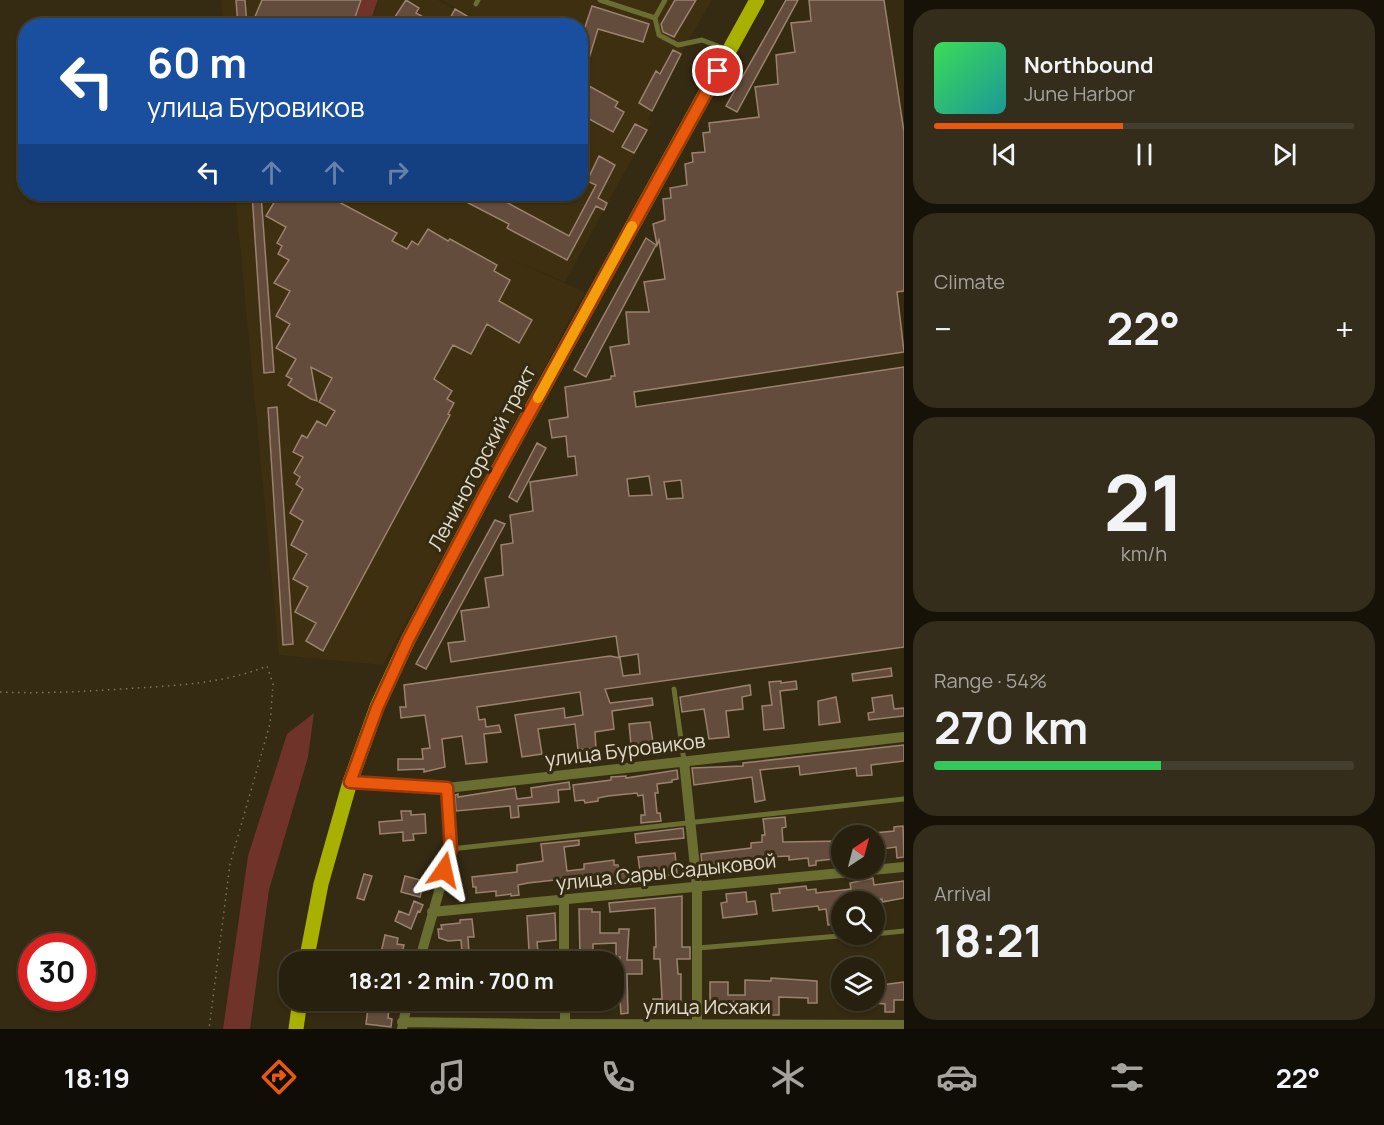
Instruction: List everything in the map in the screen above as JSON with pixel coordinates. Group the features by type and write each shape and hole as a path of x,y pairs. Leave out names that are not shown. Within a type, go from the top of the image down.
{"main road":[{"name":"Лениногорский тракт","path":"308,951 321,884 350,782 377,708 408,640 487,490 757,0"},
{"path":"296,1029 298,1011"}],"street":[{"name":"улица Буровиков","path":"350,782 447,788 904,737"},
{"path":"684,761 698,887 697,1027"},
{"path":"422,951 451,849 447,788"},
{"name":"улица Сары Садыковой","path":"432,912 904,867"},
{"path":"564,900 564,951"},
{"path":"565,1011 565,1024"},
{"name":"улица Исхаки","path":"402,1025 539,1027 565,1024 697,1027 904,1025"}],"lane":[{"path":"600,0 655,18"},
{"path":"665,0 655,18 659,35 678,45 702,40 730,50"},
{"path":"674,689 684,761"},
{"path":"451,849 904,799"},
{"path":"885,933 904,931"},
{"path":"698,948 831,937"}],"path":[{"path":"0,692 52,694 204,684 240,677 267,666 273,684 270,724 230,864 209,1029"}],"shaded area":[{"path":"221,0 362,0 356,18 222,18"},
{"path":"362,0 378,0 372,18 356,18"},
{"path":"379,0 438,0 470,18 373,18"},
{"path":"442,0 712,0 648,119 652,122 565,282 504,256 585,292 383,665 279,655 236,201 588,201 588,18 474,18"},
{"path":"314,713 308,757 269,890 250,1029 223,1029 248,856 287,734"}],"building":[{"path":"236,0 245,0 246,18 237,18"},
{"path":"262,0 361,0 355,18 254,18"},
{"path":"406,0 419,8 416,13 425,18 394,18"},
{"path":"675,0 696,0 674,37 663,32 661,24"},
{"path":"786,0 798,0 737,112 726,106"},
{"path":"809,0 884,0 904,132 904,291 897,292 904,352 634,392 636,407 904,367 904,647 605,689 610,703 652,698 653,705 612,711 614,729 595,732 596,748 578,750 575,724 538,729 542,754 522,757 515,715 564,708 565,718 583,715 580,692 477,707 479,720 485,719 486,727 499,725 501,732 484,734 487,762 466,764 462,736 442,739 445,767 424,772 424,769 398,770 398,759 423,759 422,749 430,748 425,715 401,718 400,707 406,707 404,685 610,656 620,658 623,676 640,674 638,654 619,657 616,636 451,662 448,643 465,641 461,611 489,607 485,578 503,575 501,545 513,543 510,515 533,511 530,482 577,475 575,456 568,457 566,436 552,438 549,420 568,417 565,387 611,379 611,376 615,376 610,347 629,344 626,312 649,312 644,282 665,279 659,240 657,245 653,224 665,220 663,199 671,198 670,188 687,185 685,164 693,162 692,153 705,152 703,133 710,132 709,123 759,117 755,87 778,84 776,55 795,52 791,23 811,21","holes":["649,476 652,495 629,496 627,479","681,480 683,498 667,499 664,482"]},
{"path":"592,6 649,24 643,42 598,29 588,62 588,18"},
{"path":"455,9 470,18 450,18"},
{"path":"673,50 681,54 652,111 639,103 656,71 660,74"},
{"path":"588,85 618,102 615,107 624,112 613,132 588,118"},
{"path":"635,124 647,130 634,153 622,147"},
{"path":"599,156 615,165 598,198 607,203 604,210 596,206 567,260 507,228 509,224 465,201 504,201 569,236 596,185 588,181"},
{"path":"252,201 262,201 274,372 264,373"},
{"path":"275,201 337,201 397,233 392,241 407,249 412,241 418,245 428,229 497,265 494,271 510,280 499,301 532,320 519,343 487,324 471,354 453,345 434,379 452,391 447,399 454,403 448,414 450,415 323,651 306,641 316,623 295,612 308,587 293,579 307,554 291,545 303,521 290,513 303,489 296,484 300,477 294,473 303,457 293,452 302,435 307,438 317,421 326,426 335,411 319,402 332,378 311,367 317,401 288,385 292,379 286,376 296,359 276,348 290,324 276,316 290,291 274,283 289,260 278,254 282,246 277,243 286,227 266,216"},
{"path":"646,238 656,245 586,377 574,370"},
{"path":"277,407 293,644 283,645 268,408"},
{"path":"537,443 546,448 517,502 509,497"},
{"path":"495,520 505,524 426,669 416,664"},
{"path":"891,668 892,676 853,681 852,674"},
{"path":"781,681 781,683 796,681 797,689 780,691 784,728 764,730 762,706 772,705 769,682"},
{"path":"750,685 751,695 742,697 743,709 726,711 729,737 709,739 704,709 682,712 680,697"},
{"path":"892,695 894,709 904,708 904,716 869,720 868,713 874,712 872,698"},
{"path":"836,697 840,722 819,725 818,701"},
{"path":"650,722 653,742 631,745 629,724"},
{"path":"904,745 904,761 871,765 872,775 857,776 856,768 800,775 799,766 760,770 765,800 755,802 752,777 694,785 692,768 743,766 743,763"},
{"path":"677,770 678,779 657,784 658,793 655,793 657,813 660,813 661,821 641,823 641,815 645,815 643,795 638,796 637,793 608,796 598,798 598,801 585,803 584,800 575,801 573,785 611,780 611,777 626,776 626,778"},
{"path":"569,782 570,789 558,790 559,802 518,806 519,817 511,818 510,806 456,811 455,795 458,794 458,797 515,788 517,799 532,797 531,788"},
{"path":"401,811 411,811 411,815 425,814 426,833 413,834 414,840 403,841 403,832 380,834 379,822 402,820"},
{"path":"785,817 786,827 782,828 783,842 831,841 831,859 816,861 816,865 809,866 808,858 789,860 789,856 767,857 768,869 753,870 753,864 712,869 712,874 703,875 701,854 751,848 751,843 762,842 762,835 765,835 763,819"},
{"path":"903,826 904,857 897,858 896,847 885,848 885,832 894,831 894,827"},
{"path":"683,828 684,838 636,843 635,834"},
{"path":"579,840 579,845 564,847 567,871 584,869 584,864 614,860 614,865 618,865 619,874 640,871 638,857 675,853 677,874 638,879 638,883 629,884 629,882 601,885 601,880 586,882 585,877 568,879 569,889 562,890 561,884 556,884 555,880 528,883 518,885 519,895 511,896 511,894 496,896 496,891 476,893 476,887 473,887 472,877 517,872 517,865 543,861 541,844"},
{"path":"364,874 372,876 364,900 357,898"},
{"path":"405,876 424,881 420,897 401,892"},
{"path":"868,879 873,879 874,885 904,881 904,898 885,901 885,891 834,891 851,889 850,883"},
{"path":"806,886 807,890 816,889 816,893 831,891 831,925 828,925 826,909 819,910 818,906 773,911 771,894 780,893 779,889"},
{"path":"746,892 747,902 755,901 757,914 723,918 721,903 727,902 726,894"},
{"path":"682,896 682,947 690,947 690,959 677,959 678,974 681,974 681,1003 690,1003 690,1014 653,1014 653,999 662,999 660,959 654,959 655,908 610,912 609,903"},
{"path":"414,901 423,905 411,929 395,921 399,911 409,915"},
{"path":"579,909 592,909 592,912 600,912 600,933 619,933 619,929 629,929 627,960 642,960 642,974 627,974 628,1013 621,1014 621,1011 624,1011 624,951 616,951 616,943 593,944 593,951 580,951"},
{"path":"555,913 556,940 537,942 538,951 529,951 527,916"},
{"path":"472,919 474,937 468,937 469,951 462,951 461,940 448,941 439,938 438,929 442,929 441,925 460,923 460,920"},
{"path":"385,935 398,938 397,944 404,945 403,951 381,951"},
{"path":"771,978 817,981 817,1003 808,1003 808,998 779,997 779,1015 763,1015 763,1003 749,1003 749,1014 735,1014 735,1002 710,1002 710,982 728,982 728,995 745,995 745,980 771,981"},
{"path":"904,982 904,1000 894,1000 894,1012 885,1012 885,985"},
{"path":"368,1011 389,1011 388,1018 392,1019 391,1027 366,1024"}],"slow traffic":[{"path":"538,398 632,226"}],"route":[{"path":"444,870 451,849 447,788 350,782 377,708 408,640 487,490 718,71"}]}
